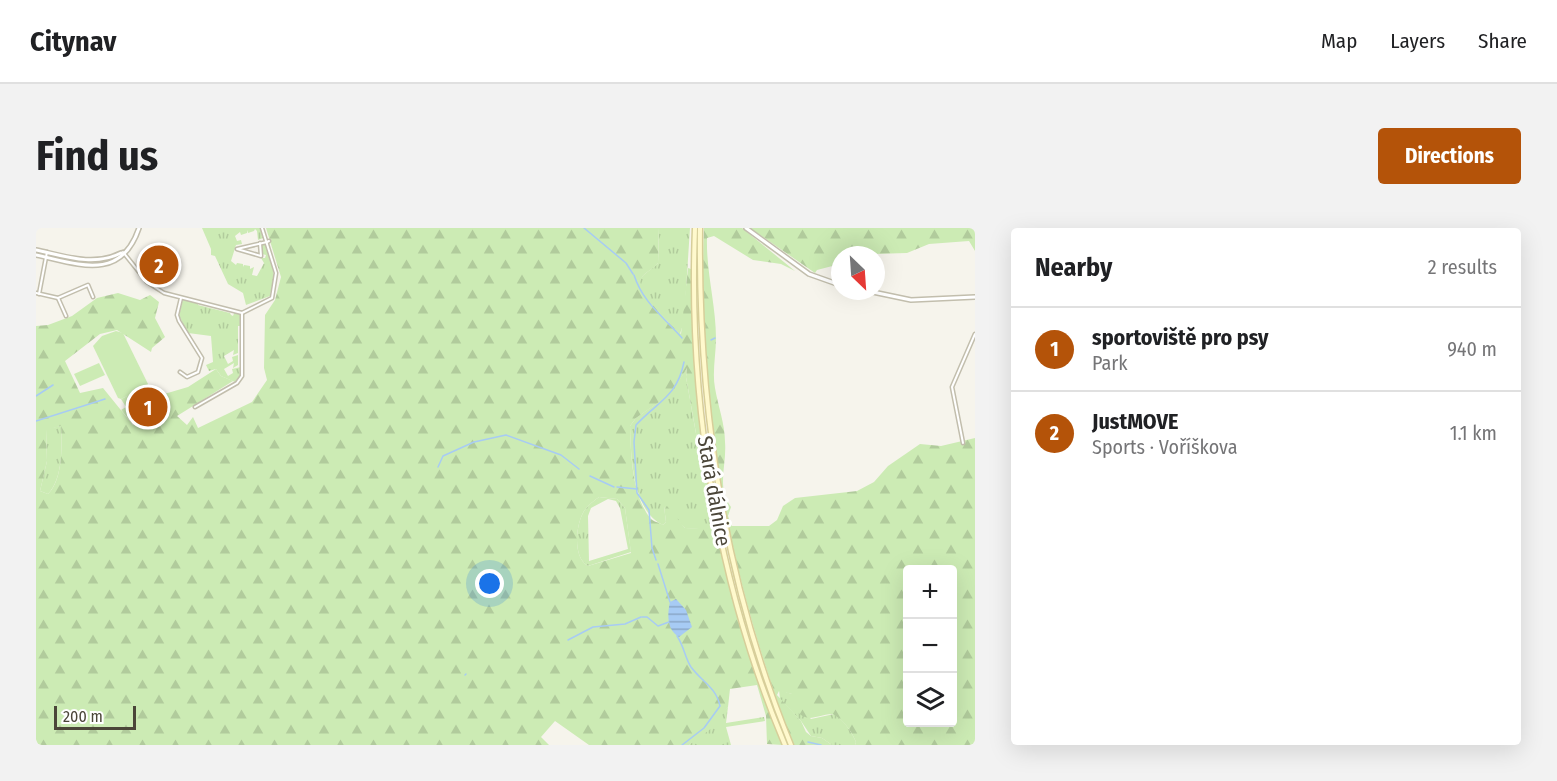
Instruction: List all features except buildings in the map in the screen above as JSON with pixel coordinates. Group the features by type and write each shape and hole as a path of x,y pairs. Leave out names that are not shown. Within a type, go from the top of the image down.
{"main road":[{"name":"Stará dálnice","path":"695,228 698,376 718,495 738,584 760,658 791,745"},
{"name":"Stará dálnice","path":"700,228 704,376 702,400 713,496 732,585 754,660 785,745"}],"street":[{"path":"36,255 95,267 116,261 133,240 139,228"},
{"path":"123,252 155,288 242,313 272,298 277,278 262,228"},
{"path":"746,228 809,274 831,282"},
{"path":"260,243 261,256 237,249 260,243 268,242"},
{"path":"36,250 99,261 123,252"},
{"path":"47,252 38,293 58,298 88,285 93,297"},
{"path":"885,295 911,300 975,297"},
{"path":"180,372 187,377 198,372 202,358 179,321 177,315 181,297"},
{"path":"58,298 66,316"},
{"path":"195,407 237,383 242,376 242,313"},
{"path":"963,443 952,387 975,334"}],"green space":[{"path":"202,228 260,228 263,238 258,240 255,229 248,233 247,230 247,233 241,235 240,232 235,236 237,241 241,240 242,244 236,245 231,261 236,265 237,263 243,264 243,267 244,265 250,266 250,269 254,267 252,275 257,276 264,263 261,258 265,258 266,255 262,254 262,245 267,243 274,275 270,296 246,305 243,293 228,284 215,256 211,255 211,249"},
{"path":"266,228 659,228 658,263 642,277 641,284 655,308 681,334 688,268 691,269 697,391 714,512 743,629 782,745 767,744 766,716 757,685 730,689 728,707 712,728 689,745 589,745 555,721 541,737 549,745 38,745 36,740 36,326 48,325 72,316 97,298 118,293 140,300 150,295 159,302 155,318 165,337 152,348 151,352 117,330 100,334 65,361 80,393 103,388 133,425 137,424 139,427 153,422 154,397 188,387 216,369 221,376 233,381 177,416 187,425 193,417 198,428 252,402 267,380 264,368 265,315 275,300 281,277","holes":["687,368 686,377 713,529 685,528 667,506 664,506 666,522 663,525 650,518 639,498 634,474 630,426 636,418 672,393","61,426 59,471 53,488 48,494 40,491 47,461 46,430","599,497 617,499 625,508 631,553 588,566 583,562 577,540 581,517 589,505"]},
{"path":"659,228 690,228 684,321 680,334 648,300 640,285 641,278 658,263"},
{"path":"704,228 742,228 795,271 781,264 753,260 714,236 707,238 716,326 714,382 725,435 723,484 731,507 728,516 732,526 769,526 777,520 783,506 795,498 857,491 874,482 888,466 920,444 941,446 975,438 975,745 855,745 856,742 849,730 833,714 811,718 802,716 792,706 792,694 779,691 777,695 801,721 806,732 832,745 793,745 751,618 735,555 722,491 712,426 703,295"},
{"path":"750,228 975,228 975,251 969,241 929,244 907,253 885,254 885,246 831,246 831,266 817,270 815,273"},
{"path":"183,298 198,302 198,305 230,313 233,316 235,311 242,313 243,326 238,326 238,353 233,355 234,350 224,356 228,364 233,361 232,357 238,355 238,365 233,368 234,363 224,369 228,376 233,373 232,369 241,367 240,376 235,382 221,376 216,369 209,371 206,365 213,362 211,336 188,333 179,316"},
{"path":"116,331 123,333 148,384 147,387 121,399 118,398 93,346 102,336"},
{"path":"99,363 105,375 80,386 74,374"},
{"path":"687,368 686,377 713,530 685,528 664,506 666,522 663,525 645,508 635,482 630,426 636,418 671,393"},
{"path":"147,387 150,394 143,400 144,415 139,422 132,423 121,410 126,407 121,399"},
{"path":"61,426 59,471 53,488 48,494 40,491 47,461 46,429"},
{"path":"599,497 617,499 625,508 631,552 588,566 583,562 578,548 579,524 584,511","holes":["608,499 616,501 620,508 628,549 589,561 588,516 591,508"]},
{"path":"779,690 792,694 794,701 811,719 834,714 849,730 856,742 855,745 832,745 822,738 811,736 801,721 780,699"},
{"path":"728,707 726,723 764,717 765,721 726,727 731,745 689,745"}],"water":[{"path":"676,599 686,610 692,627 679,637 672,630 668,617 670,602"}],"waterway":[{"path":"584,228 626,263 633,274"},
{"path":"634,275 648,302 682,338"},
{"path":"711,340 715,338"},
{"path":"656,560 652,548 649,510 637,493 634,442 636,425 672,391 681,374 684,362"},
{"path":"36,396 53,385"},
{"path":"36,421 105,399"},
{"path":"438,467 443,456 474,442 506,435 561,455 579,469"},
{"path":"590,476 614,487"},
{"path":"617,487 637,489"},
{"path":"658,564 670,602"},
{"path":"568,640 593,627 625,624 641,617"},
{"path":"642,617 647,617 658,626 669,622"},
{"path":"677,636 691,667 712,689 720,706 704,728 682,745"},
{"path":"808,742 821,745"}],"place":[{"name":"JustMOVE","path":"159,265"},
{"name":"sportoviště pro psy","path":"148,407"}]}
